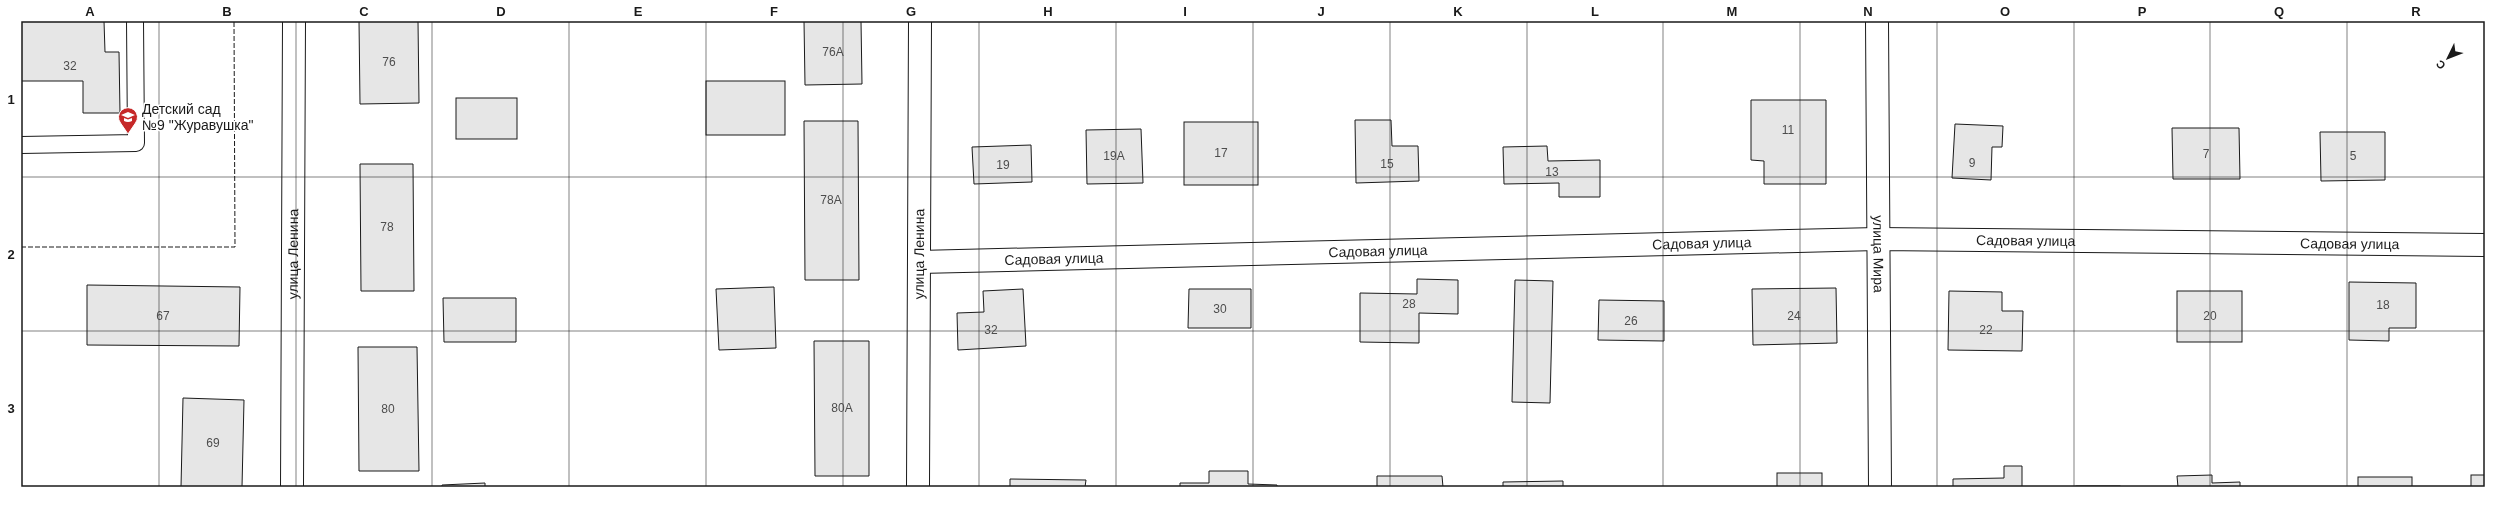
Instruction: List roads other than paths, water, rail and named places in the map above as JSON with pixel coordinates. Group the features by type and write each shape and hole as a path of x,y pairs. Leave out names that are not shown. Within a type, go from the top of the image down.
{"street":[{"name":"улица Ленина","path":"292,487 294,21"},
{"name":"улица Ленина","path":"918,487 920,21"},
{"name":"улица Мира","path":"1877,21 1877,239 1880,487"},
{"name":"Садовая улица","path":"919,262 1877,239 2485,245"}],"lane":[{"path":"21,145 136,143 135,21"}],"place":[{"name":"Детский сад №9 \"Журавушка\"","path":"128,134"}]}
